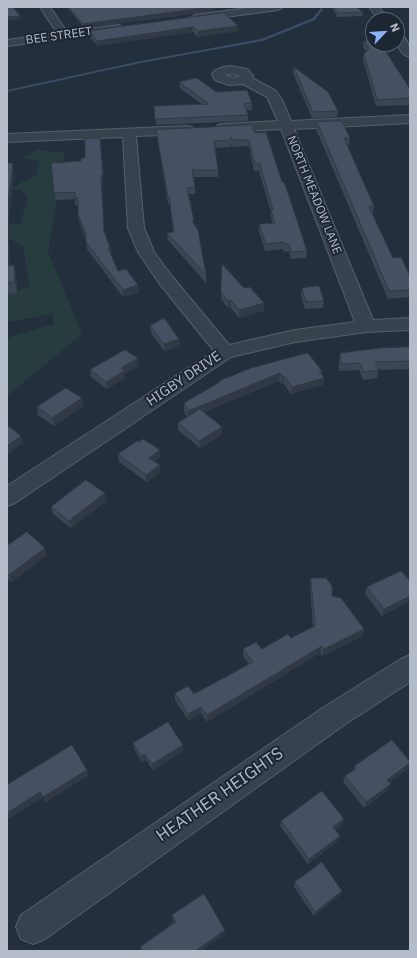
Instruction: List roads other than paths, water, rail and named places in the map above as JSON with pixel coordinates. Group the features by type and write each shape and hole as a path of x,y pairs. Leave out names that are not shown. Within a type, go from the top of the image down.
{"street":[{"path":"45,7 65,36"},
{"path":"188,19 278,7"},
{"name":"BEE STREET","path":"7,44 126,28"},
{"name":"NORTH MEADOW LANE","path":"244,79 272,94 286,125 366,326"},
{"path":"7,138 410,119"},
{"path":"130,132 136,228 146,252 165,279 225,352"},
{"name":"HIGBY DRIVE","path":"7,497 225,352 295,336 366,326 410,324"},
{"name":"HEATHER HEIGHTS","path":"33,927 334,716 410,667"}],"waterway":[{"path":"7,91 141,62 262,40 314,19 322,9"}]}
